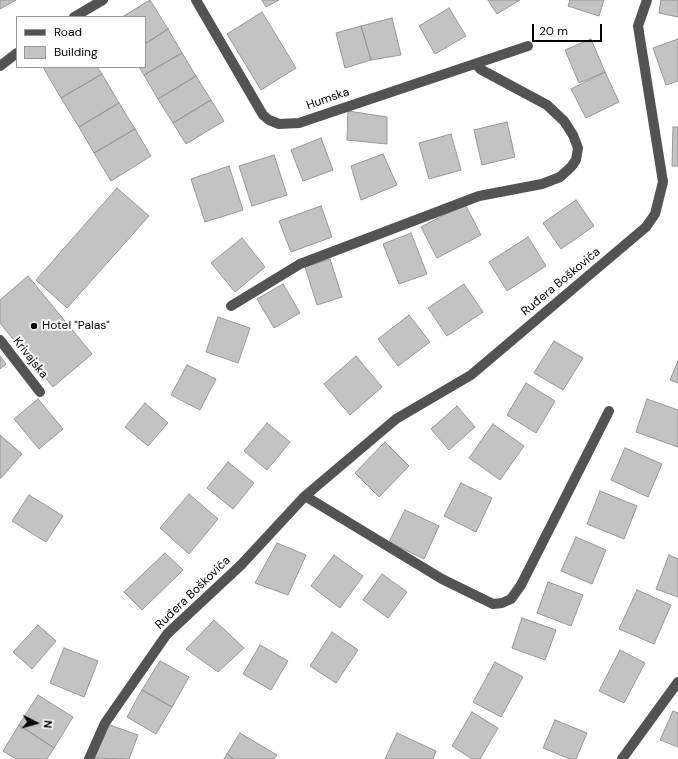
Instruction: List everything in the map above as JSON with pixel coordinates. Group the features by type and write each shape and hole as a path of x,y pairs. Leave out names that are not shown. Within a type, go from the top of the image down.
{"street":[{"path":"76,16 103,0"},
{"name":"Humska","path":"196,0 263,115 279,124 299,123 528,46"},
{"name":"Ruđera Boškovića","path":"89,759 105,722 167,634 241,565 305,496 396,419 471,375 646,227 660,199 663,182 638,26 647,0"},
{"path":"0,66 16,54"},
{"path":"231,306 300,264 479,196 542,184 560,177 571,167 576,160 578,148 573,135 564,121 547,105 480,69 476,64"},
{"name":"Krivajska","path":"0,340 40,392"},
{"path":"305,496 442,579 493,604 502,603 511,600 521,585 609,412"},
{"path":"622,759 678,682"}],"building":[{"path":"0,0 16,0 0,9"},
{"path":"150,0 168,29 146,43 146,16 124,16"},
{"path":"262,0 279,0 266,7"},
{"path":"488,0 520,0 497,14"},
{"path":"570,0 604,0 599,16 568,6"},
{"path":"661,0 678,0 678,17 659,13"},
{"path":"449,8 466,36 435,54 419,26"},
{"path":"262,12 296,68 261,90 227,34"},
{"path":"392,18 401,55 371,60 361,26"},
{"path":"361,26 371,60 345,68 336,33"},
{"path":"168,29 182,53 144,75 140,68 146,68 146,43"},
{"path":"591,39 605,72 579,83 565,50"},
{"path":"678,39 678,81 666,85 653,48"},
{"path":"182,53 196,76 158,99 144,75"},
{"path":"44,68 98,68 102,74 61,98"},
{"path":"605,72 619,102 586,118 571,89"},
{"path":"102,74 119,103 79,127 61,98"},
{"path":"196,76 211,100 173,123 158,99"},
{"path":"211,100 224,121 186,144 173,123"},
{"path":"119,103 135,129 94,153 79,127"},
{"path":"348,111 387,117 387,144 347,140"},
{"path":"507,122 515,157 482,165 474,130"},
{"path":"673,127 678,127 678,166 672,166"},
{"path":"135,129 151,156 111,181 94,153"},
{"path":"451,134 461,170 429,179 419,143"},
{"path":"321,138 333,170 303,181 291,150"},
{"path":"383,154 397,185 361,200 351,166"},
{"path":"274,155 287,195 252,206 239,166"},
{"path":"229,166 243,210 205,222 191,179"},
{"path":"117,188 149,216 67,308 36,280"},
{"path":"576,200 594,226 561,249 543,223"},
{"path":"465,204 481,235 437,258 421,227"},
{"path":"321,206 332,237 291,252 279,221"},
{"path":"411,233 427,274 399,284 383,244"},
{"path":"528,237 546,266 507,291 489,262"},
{"path":"242,238 265,267 235,292 211,263"},
{"path":"330,259 342,297 317,305 305,267"},
{"path":"28,276 92,354 53,387 0,323 0,300"},
{"path":"283,284 300,313 274,328 257,299"},
{"path":"464,284 483,312 447,336 428,308"},
{"path":"409,315 430,342 398,366 378,339"},
{"path":"218,317 250,328 238,363 206,352"},
{"path":"554,341 583,358 563,390 534,373"},
{"path":"0,356 6,364 0,369"},
{"path":"356,356 382,387 350,415 324,384"},
{"path":"678,361 678,383 670,380"},
{"path":"187,365 216,379 200,410 171,395"},
{"path":"526,383 555,401 536,433 507,415"},
{"path":"38,399 63,429 39,449 14,419"},
{"path":"647,399 678,410 678,447 636,432"},
{"path":"145,403 168,423 148,446 125,427"},
{"path":"457,406 475,427 449,450 431,429"},
{"path":"267,423 290,442 267,470 244,451"},
{"path":"493,424 524,446 500,480 469,458"},
{"path":"0,435 22,454 1,478 0,478"},
{"path":"385,442 409,466 379,497 355,473"},
{"path":"625,448 662,464 648,497 611,480"},
{"path":"228,462 254,483 233,509 207,488"},
{"path":"461,483 492,498 476,532 444,516"},
{"path":"600,491 637,506 624,539 587,524"},
{"path":"189,494 218,519 189,554 160,528"},
{"path":"29,495 63,516 46,542 12,521"},
{"path":"405,510 439,526 424,559 389,542"},
{"path":"576,537 606,550 592,584 561,571"},
{"path":"277,543 306,555 288,595 255,583"},
{"path":"165,553 183,570 142,610 124,592"},
{"path":"334,555 363,576 340,608 311,586"},
{"path":"669,555 678,559 678,597 656,589"},
{"path":"382,574 407,592 388,618 363,600"},
{"path":"548,582 583,595 571,626 537,613"},
{"path":"637,590 671,605 654,644 619,629"},
{"path":"522,618 556,630 545,660 512,648"},
{"path":"214,620 244,648 218,672 186,649"},
{"path":"38,625 56,641 32,669 13,652"},
{"path":"332,632 358,650 336,683 310,666"},
{"path":"260,645 288,661 271,690 243,674"},
{"path":"64,648 98,661 84,697 50,683"},
{"path":"620,650 645,663 624,703 599,691"},
{"path":"160,661 189,677 172,707 142,690"},
{"path":"495,662 523,677 501,717 473,702"},
{"path":"142,690 172,707 156,734 127,717"},
{"path":"38,695 73,717 54,748 19,725"},
{"path":"673,711 678,713 678,747 660,740"},
{"path":"472,712 498,728 480,759 472,759 452,746"},
{"path":"555,720 587,733 576,759 570,759 543,748"},
{"path":"107,724 138,735 129,759 94,758"},
{"path":"19,725 54,748 47,759 16,759 3,751"},
{"path":"240,733 277,755 274,759 234,759 227,754"},
{"path":"397,733 436,751 433,759 385,759"},
{"path":"227,754 234,759 224,759"}],"place":[{"name":"Hotel \"Palas\"","path":"34,326"}]}
